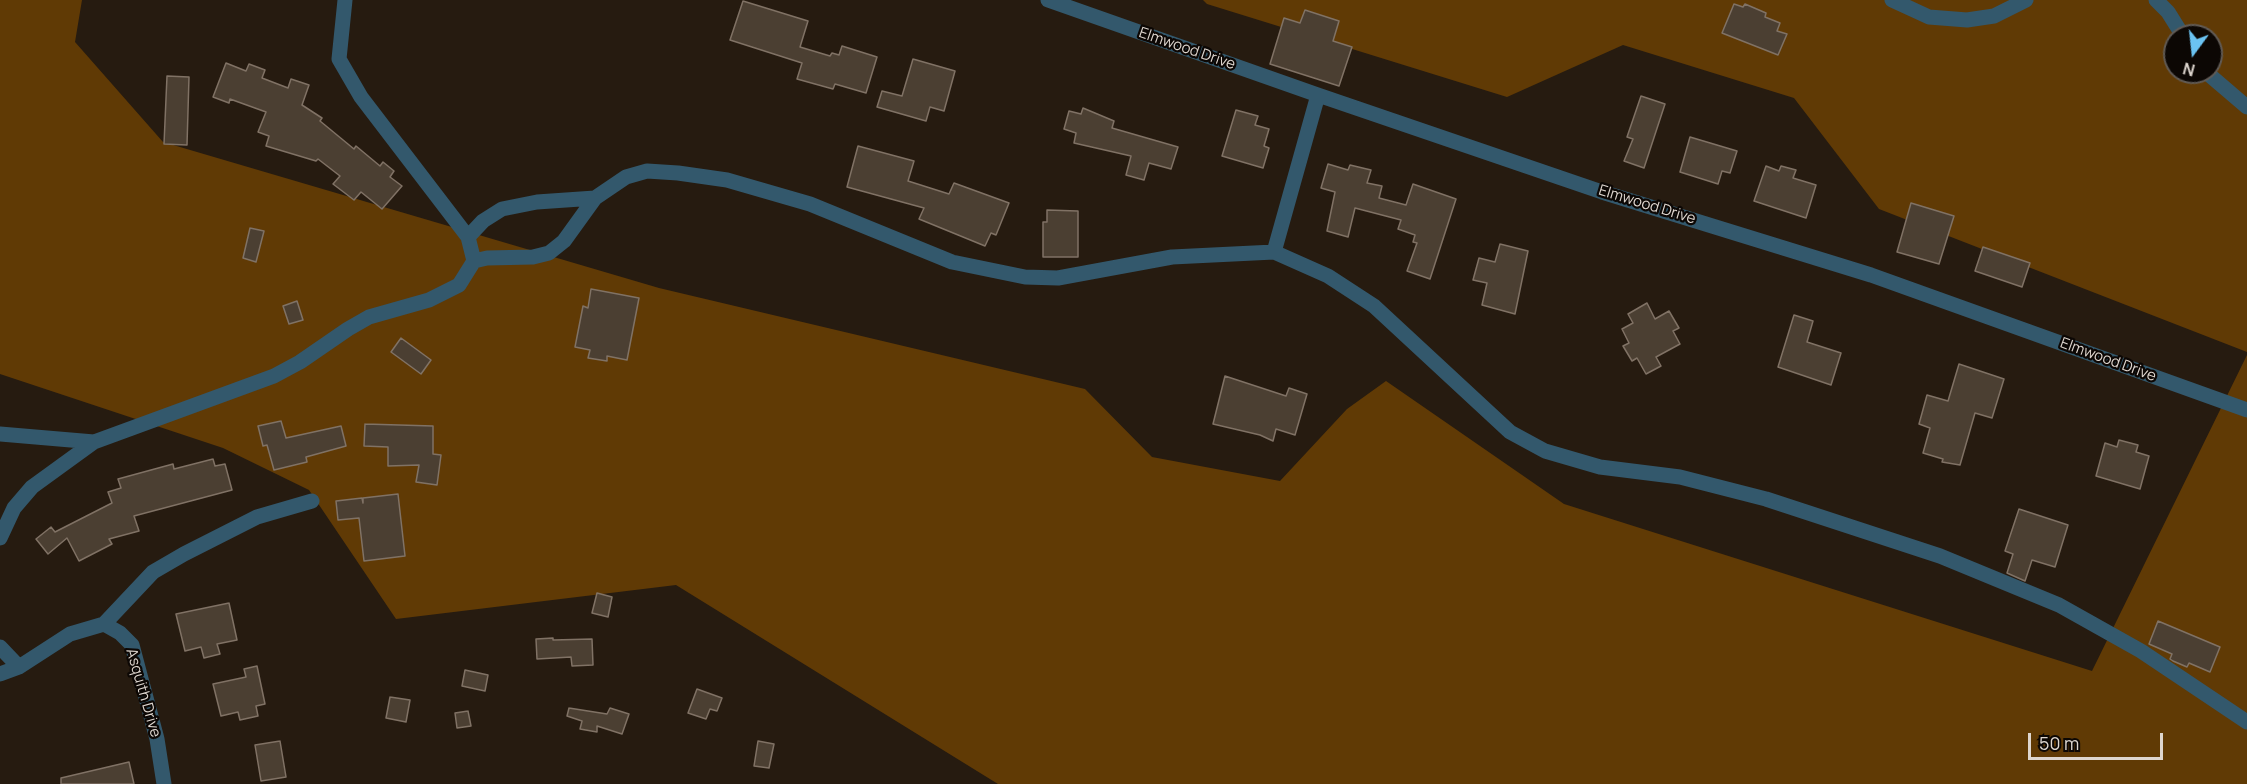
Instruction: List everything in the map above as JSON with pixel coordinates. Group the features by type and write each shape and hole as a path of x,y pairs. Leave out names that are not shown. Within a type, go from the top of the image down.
{"street":[{"path":"345,0 339,59 361,98 468,237 474,261"},
{"name":"Elmwood Drive","path":"1048,0 1602,192 1871,275 2247,410"},
{"path":"1892,0 1929,17 1966,20 1994,16 2026,0"},
{"path":"2156,0 2176,24"},
{"path":"2220,84 2247,107"},
{"path":"1274,252 1317,95"},
{"path":"0,538 15,508 32,487 94,442 274,376 300,363 348,328 369,317 429,300 459,285 474,261 487,258 533,257 549,253 564,241 595,198 627,177 647,171 727,180 810,204 952,262 1025,277 1058,278 1172,256 1274,252 1328,276 1374,306 1510,432 1545,451 1600,467 1680,477 1766,499 1940,556 2059,605 2141,651 2247,722"},
{"path":"468,237 483,221 502,209 537,202 595,198"},
{"path":"0,434 94,442"},
{"path":"0,674 19,668 70,634 104,624 153,572 174,560 257,517 312,501"},
{"name":"Asquith Drive","path":"104,624 120,633 132,645 157,740 164,784"},
{"path":"0,647 19,668"}],"shaded area":[{"path":"0,0 82,0 75,42 163,142 659,288 1085,389 1152,457 1280,481 1347,409 1386,381 1564,504 2092,671 2247,355 2247,784 998,784 676,585 396,619 309,490 223,448 0,374"},
{"path":"1203,0 2247,0 2247,352 1879,209 1794,98 1623,45 1507,97 1207,4"}],"building":[{"path":"743,1 808,21 800,47 830,56 832,53 839,55 842,46 877,57 866,93 835,84 833,89 797,79 802,63 730,40"},
{"path":"1734,4 1743,7 1745,4 1766,13 1765,17 1780,23 1777,31 1787,34 1778,55 1722,33"},
{"path":"1305,10 1339,21 1333,41 1352,47 1339,86 1270,64 1284,18 1300,23"},
{"path":"913,59 955,71 944,111 930,107 926,121 877,107 882,91 902,96"},
{"path":"226,63 246,71 249,64 265,70 262,78 288,88 291,79 309,85 302,105 322,118 320,121 354,149 356,146 380,166 383,162 394,171 390,177 402,186 382,209 361,192 354,200 333,184 340,176 318,159 316,161 266,146 269,136 258,132 266,112 230,99 229,103 213,97"},
{"path":"167,76 189,77 187,145 164,144"},
{"path":"1641,96 1665,104 1644,168 1624,161 1633,139 1627,137"},
{"path":"1083,108 1114,121 1112,128 1178,147 1171,169 1149,163 1144,180 1126,175 1131,156 1074,143 1076,133 1064,129 1069,111 1081,114"},
{"path":"1236,110 1258,116 1255,125 1269,129 1264,146 1269,148 1263,168 1222,156"},
{"path":"1690,137 1737,151 1730,173 1722,171 1718,184 1680,172"},
{"path":"858,146 914,161 908,181 949,194 954,183 1009,203 996,235 991,233 985,246 919,219 924,208 847,187"},
{"path":"1328,164 1348,170 1350,165 1371,170 1367,183 1382,186 1379,198 1406,205 1413,184 1456,199 1430,279 1407,271 1417,243 1413,242 1415,235 1398,229 1401,220 1355,208 1348,237 1327,231 1335,192 1321,188"},
{"path":"1766,166 1779,171 1781,166 1796,170 1793,178 1816,185 1806,218 1754,201"},
{"path":"1911,203 1954,216 1939,264 1897,252"},
{"path":"1047,210 1078,211 1078,257 1043,257 1043,222 1047,222"},
{"path":"250,228 264,231 256,262 243,258"},
{"path":"1500,244 1528,251 1515,314 1482,305 1487,283 1473,280 1479,258 1495,262"},
{"path":"1983,247 2030,263 2022,287 1975,271"},
{"path":"591,289 639,298 627,360 607,356 607,361 588,358 590,350 575,347 583,306 588,308"},
{"path":"297,301 303,320 289,324 283,306"},
{"path":"1647,303 1655,319 1669,311 1679,328 1673,331 1680,344 1656,357 1661,366 1646,374 1637,358 1632,361 1623,346 1629,343 1622,329 1633,323 1628,314"},
{"path":"1794,315 1813,321 1807,342 1841,353 1831,385 1778,367"},
{"path":"401,338 431,360 421,374 391,352"},
{"path":"1959,364 2004,379 1992,418 1975,413 1960,465 1942,462 1943,459 1923,453 1930,428 1919,424 1927,395 1948,401"},
{"path":"1225,376 1286,396 1289,388 1307,394 1295,435 1276,429 1273,441 1260,435 1213,424"},
{"path":"281,421 286,438 341,426 346,446 306,457 307,462 274,470 267,445 263,446 258,426"},
{"path":"365,424 433,426 433,454 441,455 437,485 416,482 419,465 388,466 388,447 364,446"},
{"path":"2119,440 2138,445 2136,452 2149,456 2140,489 2096,476 2105,443 2117,447"},
{"path":"213,459 215,466 225,464 232,490 134,516 139,531 109,539 112,544 79,561 67,538 48,554 36,539 51,527 55,532 112,503 108,492 121,488 118,479 173,464 174,469"},
{"path":"398,494 405,556 364,561 359,518 338,520 336,501 362,498 363,503 363,498"},
{"path":"2019,509 2068,525 2055,567 2032,560 2025,581 2007,573 2013,554 2005,551"},
{"path":"597,593 612,597 608,617 592,613"},
{"path":"229,603 237,640 217,644 220,654 204,658 201,647 185,651 176,614"},
{"path":"2158,621 2220,647 2210,672 2189,663 2187,667 2173,661 2170,659 2172,654 2149,644"},
{"path":"553,638 553,640 592,639 593,665 572,666 571,657 537,659 536,639"},
{"path":"257,666 265,704 256,706 258,716 240,720 238,712 221,716 213,684 246,677 244,669"},
{"path":"465,670 488,675 485,691 462,686"},
{"path":"697,689 722,698 717,711 710,709 706,719 688,713"},
{"path":"390,697 410,700 406,722 386,718"},
{"path":"569,708 607,714 610,708 629,714 622,734 597,726 597,732 580,729 582,721 567,716"},
{"path":"468,711 471,726 457,728 455,713"},
{"path":"280,741 286,777 261,781 255,745"},
{"path":"758,741 774,744 769,768 754,766"},
{"path":"129,762 134,784 61,784 61,778"}]}
